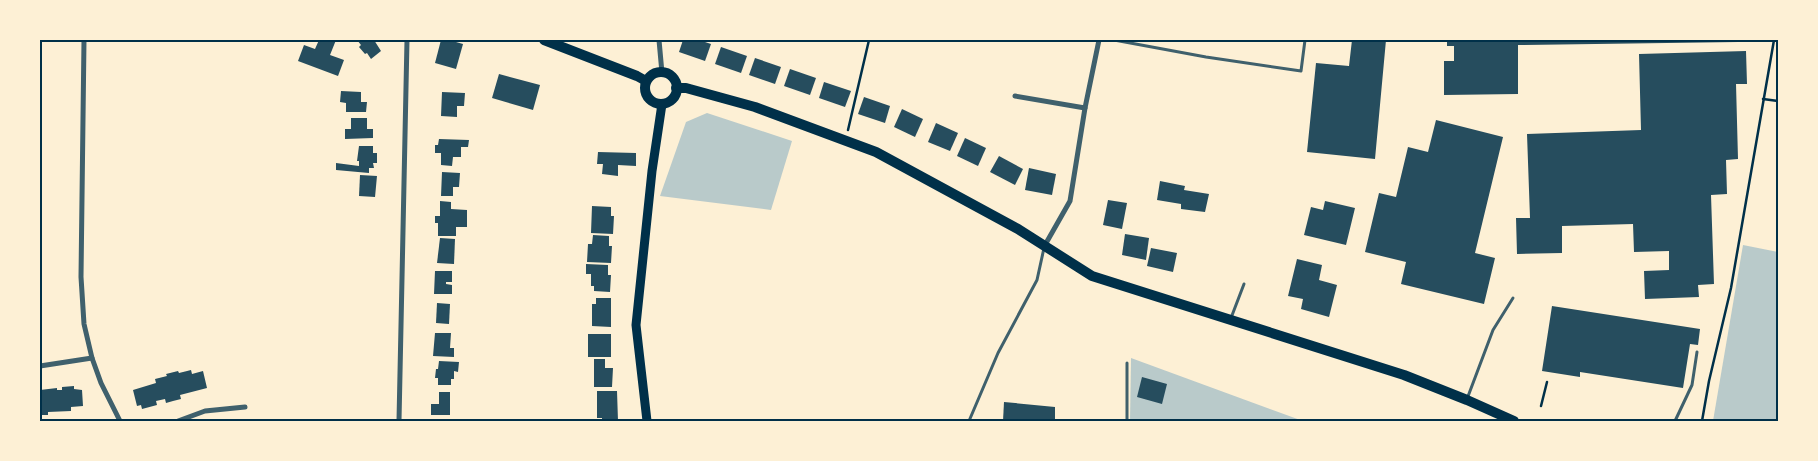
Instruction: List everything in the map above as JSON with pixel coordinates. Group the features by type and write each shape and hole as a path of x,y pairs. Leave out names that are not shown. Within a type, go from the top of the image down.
{"main road":[{"path":"544,40 638,76 646,81"},
{"path":"662,73 672,77 676,84 676,92 667,103 652,102 647,96 645,89 646,81 651,76 662,73"},
{"path":"676,88 686,88 754,107 876,152 1018,229 1092,276 1404,376 1467,400 1514,421"},
{"path":"647,421 636,325 652,171 662,104"}],"street":[{"path":"84,40 82,277 84,324 100,383 120,421"},
{"path":"399,421 407,40"},
{"path":"659,40 662,73"},
{"path":"1045,245 1070,201 1085,108 1100,40"},
{"path":"1015,96 1085,108"},
{"path":"40,366 92,358"},
{"path":"178,421 205,411 245,407"}],"lane":[{"path":"1114,40 1206,57 1301,71 1305,40"},
{"path":"970,421 998,353 1037,280 1045,245"},
{"path":"1230,321 1244,284"},
{"path":"1467,400 1493,330 1513,298"},
{"path":"1675,421 1692,385 1697,352"},
{"path":"1127,363 1127,421"}],"path":[{"path":"845,141 869,40"},
{"path":"1702,421 1731,288 1774,40"},
{"path":"1763,98 1778,101"},
{"path":"1541,406 1547,382"}],"shaded area":[{"path":"707,113 792,141 771,210 660,196 686,122"},
{"path":"1743,245 1778,252 1778,421 1713,421"},
{"path":"1131,358 1303,421 1130,421"}],"building":[{"path":"319,40 336,40 330,55 344,60 338,76 298,61 304,45 315,49"},
{"path":"357,40 374,40 381,51 371,59 359,47 361,45"},
{"path":"441,40 463,44 456,69 435,63"},
{"path":"683,40 699,40 711,44 705,61 679,52"},
{"path":"1352,40 1386,40 1375,159 1307,152 1316,63 1349,66"},
{"path":"1447,40 1738,40 1738,42 1518,45 1518,94 1444,95 1444,61 1454,61 1454,46 1447,46"},
{"path":"721,47 747,56 741,73 715,64"},
{"path":"1746,51 1747,84 1736,84 1738,159 1726,160 1727,194 1711,195 1714,284 1698,285 1699,297 1645,299 1644,271 1669,270 1669,251 1634,252 1633,224 1562,226 1562,253 1517,254 1516,218 1530,218 1527,134 1641,130 1639,54"},
{"path":"755,58 781,67 775,84 749,75"},
{"path":"790,69 816,78 810,95 784,86"},
{"path":"499,74 540,85 533,110 492,98"},
{"path":"824,82 851,91 845,107 819,98"},
{"path":"341,91 361,92 361,102 367,102 366,112 346,112 346,103 340,102"},
{"path":"442,92 465,93 464,106 457,106 457,117 441,116"},
{"path":"864,97 890,106 885,123 858,114"},
{"path":"902,109 923,119 915,137 894,127"},
{"path":"351,118 367,118 367,129 373,129 373,138 345,139 345,129 351,129"},
{"path":"1436,120 1503,137 1475,253 1495,258 1484,304 1401,284 1406,262 1365,252 1379,193 1396,197 1408,147 1428,152"},
{"path":"936,123 958,133 950,151 928,142"},
{"path":"965,138 986,148 978,166 957,156"},
{"path":"439,139 469,140 468,147 461,147 461,157 453,157 452,166 441,165 441,153 435,153 435,145 438,145"},
{"path":"359,146 373,146 373,153 377,153 377,163 373,163 374,168 369,168 369,173 336,170 336,163 359,166 359,161 357,161"},
{"path":"598,152 636,153 636,166 618,165 618,176 602,174 603,164 597,164"},
{"path":"999,156 1023,169 1015,185 990,172"},
{"path":"1029,168 1056,174 1052,195 1025,190"},
{"path":"442,172 460,173 459,187 453,187 453,196 441,196"},
{"path":"360,175 377,176 375,197 359,196"},
{"path":"1160,181 1185,186 1184,190 1209,194 1205,212 1181,209 1181,204 1157,200"},
{"path":"1108,200 1127,203 1122,229 1103,225"},
{"path":"440,201 451,202 451,209 467,210 467,227 456,227 456,236 438,236 438,223 435,223 435,216 440,216"},
{"path":"1325,201 1355,208 1346,245 1304,235 1311,207 1323,210"},
{"path":"592,206 611,207 611,216 614,216 613,234 591,233"},
{"path":"1125,234 1149,238 1146,260 1122,255"},
{"path":"593,235 609,236 609,246 612,246 611,263 587,262 588,244 592,244"},
{"path":"440,238 455,239 454,264 437,263"},
{"path":"1151,248 1177,253 1173,272 1147,266"},
{"path":"1297,259 1322,265 1319,280 1337,285 1329,317 1301,309 1303,299 1288,296"},
{"path":"586,264 608,265 608,275 611,275 610,292 594,291 594,286 591,286 591,274 586,274"},
{"path":"435,271 452,271 452,282 446,282 446,284 452,285 452,294 434,294"},
{"path":"596,298 611,298 611,327 592,326 592,304 596,304"},
{"path":"437,303 450,304 449,324 436,323"},
{"path":"1552,306 1700,329 1698,345 1690,344 1683,388 1580,372 1580,377 1542,371"},
{"path":"435,333 451,333 450,348 454,348 454,357 433,356"},
{"path":"588,334 611,334 611,357 588,357"},
{"path":"594,359 605,359 605,368 613,368 612,387 594,387"},
{"path":"439,361 459,362 458,372 454,371 454,379 451,379 451,385 438,385 438,378 435,378"},
{"path":"191,370 192,374 203,371 207,388 180,395 181,399 166,403 165,399 156,401 157,405 142,409 141,405 137,406 133,390 156,383 155,379 167,376 166,374"},
{"path":"1142,377 1167,384 1162,404 1137,397"},
{"path":"74,386 74,389 82,390 83,406 71,407 71,411 48,412 48,415 41,415 40,390 57,388 57,390 62,390 62,387"},
{"path":"597,391 617,391 618,421 602,421 602,418 597,418"},
{"path":"439,392 450,392 450,415 431,415 431,404 439,404"},
{"path":"1004,402 1055,407 1055,421 1003,421"}]}
